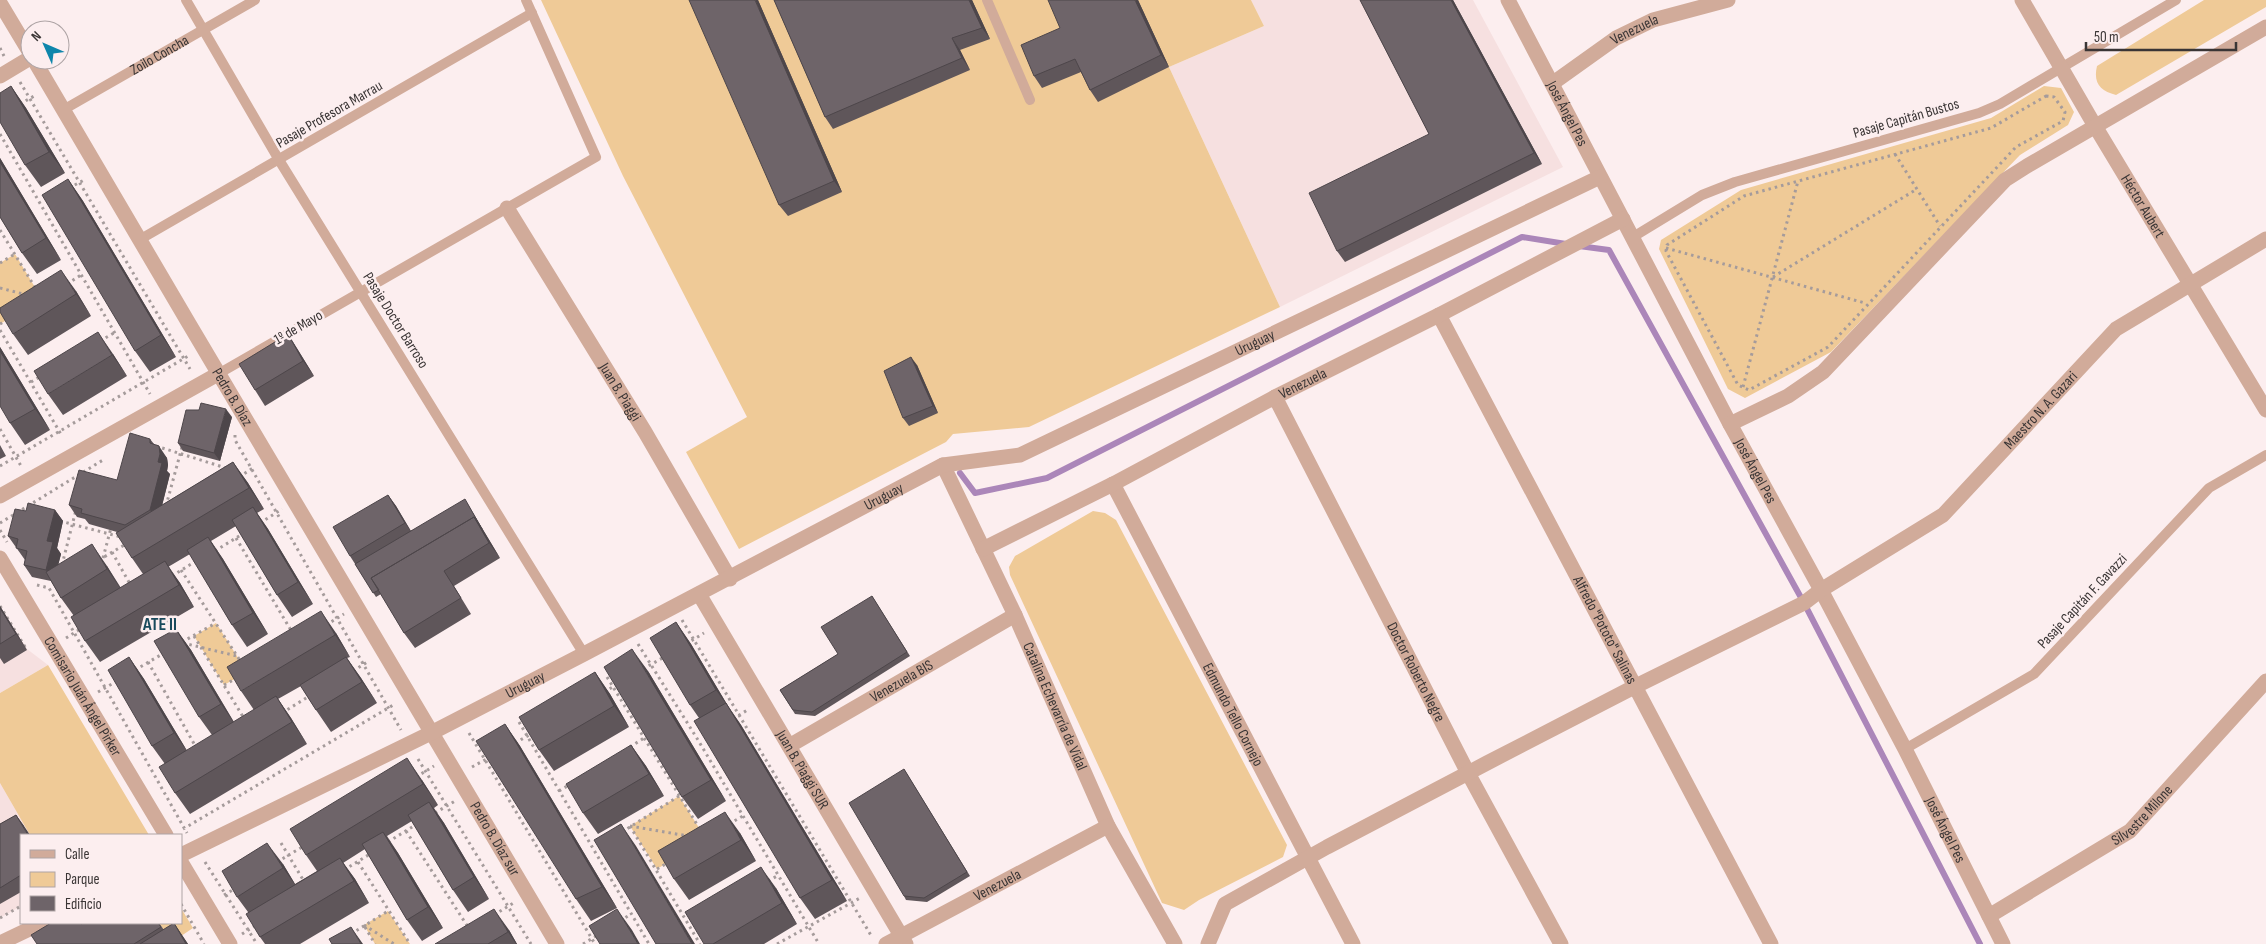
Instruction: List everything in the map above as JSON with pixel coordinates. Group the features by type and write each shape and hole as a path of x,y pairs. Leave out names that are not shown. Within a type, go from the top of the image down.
{"street":[{"name":"José Ángel Pes","path":"1508,0 1730,424 1905,749 2003,944"},
{"name":"Venezuela","path":"1553,83 1616,38 1654,20 1728,0"},
{"name":"Héctor Aubert","path":"2022,0 2095,126 2266,410"},
{"path":"0,2 20,35"},
{"path":"1730,424 1788,396 1823,372 2005,180 2266,27"},
{"path":"6,72 20,64"},
{"name":"Pedro B. Díaz","path":"40,70 202,348 433,732"},
{"name":"Uruguay","path":"182,855 433,732 730,579 943,465 1020,455 1600,177"},
{"name":"Juan B. Piaggi","path":"506,208 645,432 730,579"},
{"name":"Venezuela","path":"983,549 1113,484 1275,397 1439,315 1623,219"},
{"name":"Maestro N. A. Gazari","path":"1208,944 1225,904 1307,857 1634,686 1804,603 1821,590 1943,515 2116,329 2266,239"},
{"name":"Alfredo \"Pototo\" Salinas","path":"1439,315 1771,944"},
{"name":"1º de Mayo","path":"0,496 218,374"},
{"name":"Doctor Roberto Negre","path":"1275,397 1468,773 1561,944"},
{"name":"Catalina Echevarría de Vidal","path":"943,465 1015,615 1108,826 1175,944"},
{"name":"Edmundo Tello Cornejo","path":"1113,484 1353,944"},
{"name":"Comisario Juán Ángel Pirker","path":"0,558 142,796 172,833"},
{"name":"Juan B. Piaggi SUR","path":"699,594 904,940"},
{"name":"Venezuela BIS","path":"789,746 1015,615"},
{"name":"Silvestre Milone","path":"1989,916 2130,831 2266,681"},
{"name":"Pedro B. Díaz sur","path":"433,732 557,944"},
{"name":"Venezuela","path":"886,944 904,940 1108,826"},
{"path":"182,864 229,943"},
{"path":"0,943 40,924"}],"lane":[{"name":"Pasaje Doctor Barroso","path":"186,0 279,160 584,654"},
{"name":"Zoilo Concha","path":"63,110 255,0"},
{"path":"526,0 532,13"},
{"path":"987,0 1030,100"},
{"name":"Pasaje Capitán Bustos","path":"1633,237 1702,195 1735,182 1979,113 2000,104 2176,0"},
{"name":"1º de Mayo","path":"218,374 596,156 532,13"},
{"name":"Pasaje Profesora Marrau","path":"139,240 532,13"},
{"name":"Pasaje Capitán F. Gavazzi","path":"1905,749 2034,674 2209,488 2266,455"}],"path":[{"path":"6,72 30,99 200,385"},
{"path":"15,108 50,86"},
{"path":"1666,248 1667,245 1744,196 1991,128"},
{"path":"0,134 158,407"},
{"path":"1895,154 1941,227"},
{"path":"64,192 99,171"},
{"path":"1743,387 1798,181"},
{"path":"1772,277 1917,189"},
{"path":"41,205 48,200"},
{"path":"0,230 37,291"},
{"path":"1666,248 1868,304"},
{"path":"1666,248 1738,385 1748,390 1828,347"},
{"path":"0,263 15,254"},
{"path":"65,284 81,275"},
{"path":"0,288 33,296"},
{"path":"0,324 17,314"},
{"path":"0,330 62,436"},
{"path":"98,342 114,332"},
{"path":"0,466 202,348"},
{"path":"31,382 47,372"},
{"path":"0,429 29,480"},
{"path":"236,433 235,440 251,469 388,708 531,944"},
{"path":"163,514 183,443"},
{"path":"155,446 244,474"},
{"path":"0,523 106,459"},
{"path":"236,478 269,459"},
{"path":"75,477 84,478"},
{"path":"164,499 173,501"},
{"path":"213,552 294,501"},
{"path":"62,567 77,505"},
{"path":"20,511 30,513"},
{"path":"58,520 123,538"},
{"path":"103,558 113,522"},
{"path":"0,530 9,545"},
{"path":"236,538 293,634"},
{"path":"95,562 133,540"},
{"path":"112,552 133,589"},
{"path":"167,579 197,561"},
{"path":"182,570 242,664"},
{"path":"32,583 49,590 184,828 257,944"},
{"path":"49,590 57,585"},
{"path":"0,606 27,650"},
{"path":"322,628 358,606"},
{"path":"174,648 216,623"},
{"path":"52,645 90,624"},
{"path":"685,645 717,625"},
{"path":"194,636 247,724"},
{"path":"634,638 698,740 819,944"},
{"path":"693,640 876,944"},
{"path":"182,643 237,656"},
{"path":"348,674 385,652"},
{"path":"134,671 165,653"},
{"path":"636,674 668,655"},
{"path":"148,662 198,752"},
{"path":"224,686 239,676"},
{"path":"607,678 706,839"},
{"path":"85,700 119,679"},
{"path":"595,697 620,682"},
{"path":"276,717 316,693"},
{"path":"172,833 184,828 411,694"},
{"path":"731,720 762,701"},
{"path":"459,718 486,760 594,944"},
{"path":"519,722 648,944"},
{"path":"511,746 536,731"},
{"path":"698,740 706,735"},
{"path":"627,749 644,738"},
{"path":"486,760 494,755"},
{"path":"409,781 447,758"},
{"path":"559,791 576,780"},
{"path":"142,796 167,781"},
{"path":"431,816 469,792"},
{"path":"617,835 679,796"},
{"path":"728,825 743,816"},
{"path":"382,846 423,821"},
{"path":"696,837 630,826 700,944"},
{"path":"406,831 470,930"},
{"path":"272,865 312,840"},
{"path":"281,843 306,884"},
{"path":"593,850 601,845"},
{"path":"342,871 374,851"},
{"path":"656,870 673,859"},
{"path":"358,862 410,944"},
{"path":"763,885 779,875"},
{"path":"206,904 241,884"},
{"path":"493,916 528,895"},
{"path":"777,944 852,902"},
{"path":"0,918 20,907"},
{"path":"182,907 204,944"},
{"path":"350,935 388,911"},
{"path":"615,924 631,914"},
{"path":"229,943 264,920"},
{"path":"691,928 699,923"},
{"path":"364,925 375,944"},
{"path":"364,925 394,944"},
{"path":"583,944 599,934"}],"shaded area":[{"path":"1251,0 1473,0 1563,167 1280,307 1169,67 1264,26"},
{"path":"0,606 27,649 48,665 0,693"},
{"path":"0,783 29,834 20,834 20,907 0,918"}],"green space":[{"path":"541,0 1251,0 1264,26 1169,67 1280,307 1029,427 953,434 946,442 739,549 686,452 747,417 623,176"},
{"path":"2204,0 2266,0 2266,7 2116,95 2102,89 2097,82 2097,66"},
{"path":"2044,86 2061,88 2074,112 2068,125 2020,155 1831,352 1745,398 1728,389 1659,249 1661,240 1741,190 1991,118"},
{"path":"15,254 42,299 0,324 0,263"},
{"path":"1093,511 1105,513 1116,520 1287,845 1283,857 1199,900 1184,910 1162,903 1010,575 1009,567 1015,556"},
{"path":"216,623 247,672 224,685 194,636"},
{"path":"48,665 148,834 29,834 0,783 0,693"},
{"path":"679,796 706,839 657,869 630,826"},
{"path":"182,910 193,928 172,942 160,924 182,924"},
{"path":"388,911 410,944 375,944 364,925"}],"building":[{"path":"689,0 755,0 834,181 779,205"},
{"path":"774,0 969,0 982,28 952,38 962,58 825,117"},
{"path":"1048,0 1135,0 1161,55 1090,90 1075,59 1034,76 1021,45 1060,28"},
{"path":"1360,0 1451,0 1534,153 1337,251 1309,193 1429,134"},
{"path":"11,86 49,152 25,165 0,122 0,93"},
{"path":"0,162 46,238 22,253 0,217"},
{"path":"68,179 161,335 135,351 42,195"},
{"path":"61,270 76,294 13,334 0,312 0,308"},
{"path":"98,332 112,355 48,394 34,371"},
{"path":"288,334 303,361 255,390 239,364"},
{"path":"0,351 35,409 10,423 0,406"},
{"path":"911,357 933,406 903,418 884,371"},
{"path":"201,403 226,409 214,453 178,443 186,410 199,410"},
{"path":"130,433 150,439 150,443 159,446 158,462 162,463 150,510 125,525 81,513 82,509 69,505 79,470 117,480"},
{"path":"233,462 249,488 132,558 116,533"},
{"path":"388,495 405,523 350,556 333,527"},
{"path":"465,499 482,529 474,517 371,578 379,590 373,593 355,564"},
{"path":"28,503 55,510 47,541 53,542 46,570 24,565 27,551 16,548 18,539 8,536 15,509 26,511"},
{"path":"253,507 298,582 277,595 232,520"},
{"path":"474,517 489,543 444,571 461,598 404,633 371,578"},
{"path":"208,537 253,613 232,625 187,550"},
{"path":"92,544 107,569 61,598 46,572"},
{"path":"165,561 179,585 85,641 71,617"},
{"path":"872,596 907,652 812,712 793,710 780,690 838,654 821,627"},
{"path":"0,608 16,634 0,644"},
{"path":"321,611 335,635 241,691 227,667"},
{"path":"676,622 716,690 690,705 650,638"},
{"path":"176,629 221,704 199,717 154,641"},
{"path":"632,649 711,780 682,797 604,667"},
{"path":"129,657 174,733 152,746 108,670"},
{"path":"346,657 362,682 316,710 300,685"},
{"path":"595,672 614,706 539,750 519,717"},
{"path":"276,696 292,722 175,793 159,767"},
{"path":"726,703 832,880 800,898 694,721"},
{"path":"505,724 602,887 576,899 476,741"},
{"path":"631,745 649,774 583,813 566,784"},
{"path":"407,758 423,784 306,855 290,829"},
{"path":"904,769 967,872 924,898 904,896 849,803"},
{"path":"429,802 474,877 453,890 408,815"},
{"path":"725,812 741,840 674,879 658,851"},
{"path":"16,815 27,834 20,834 20,876 0,888 0,824"},
{"path":"621,824 692,944 656,944 594,840"},
{"path":"383,832 428,907 407,920 362,844"},
{"path":"267,843 283,868 237,897 222,871"},
{"path":"340,858 354,881 260,937 246,914"},
{"path":"761,867 782,903 713,944 704,944 685,912"},
{"path":"494,909 508,932 488,944 435,944"},
{"path":"617,909 638,944 600,944 589,926"},
{"path":"49,924 159,924 161,927 134,944 37,944 31,935"},
{"path":"175,924 186,944 140,944"},
{"path":"351,927 361,944 332,944 329,939"}],"waterway":[{"path":"960,473 975,493 1047,478 1522,237 1566,244"},
{"path":"1579,246 1609,250 1804,603 1980,944"}],"district":[{"name":"ATE II","path":"160,624"}]}
